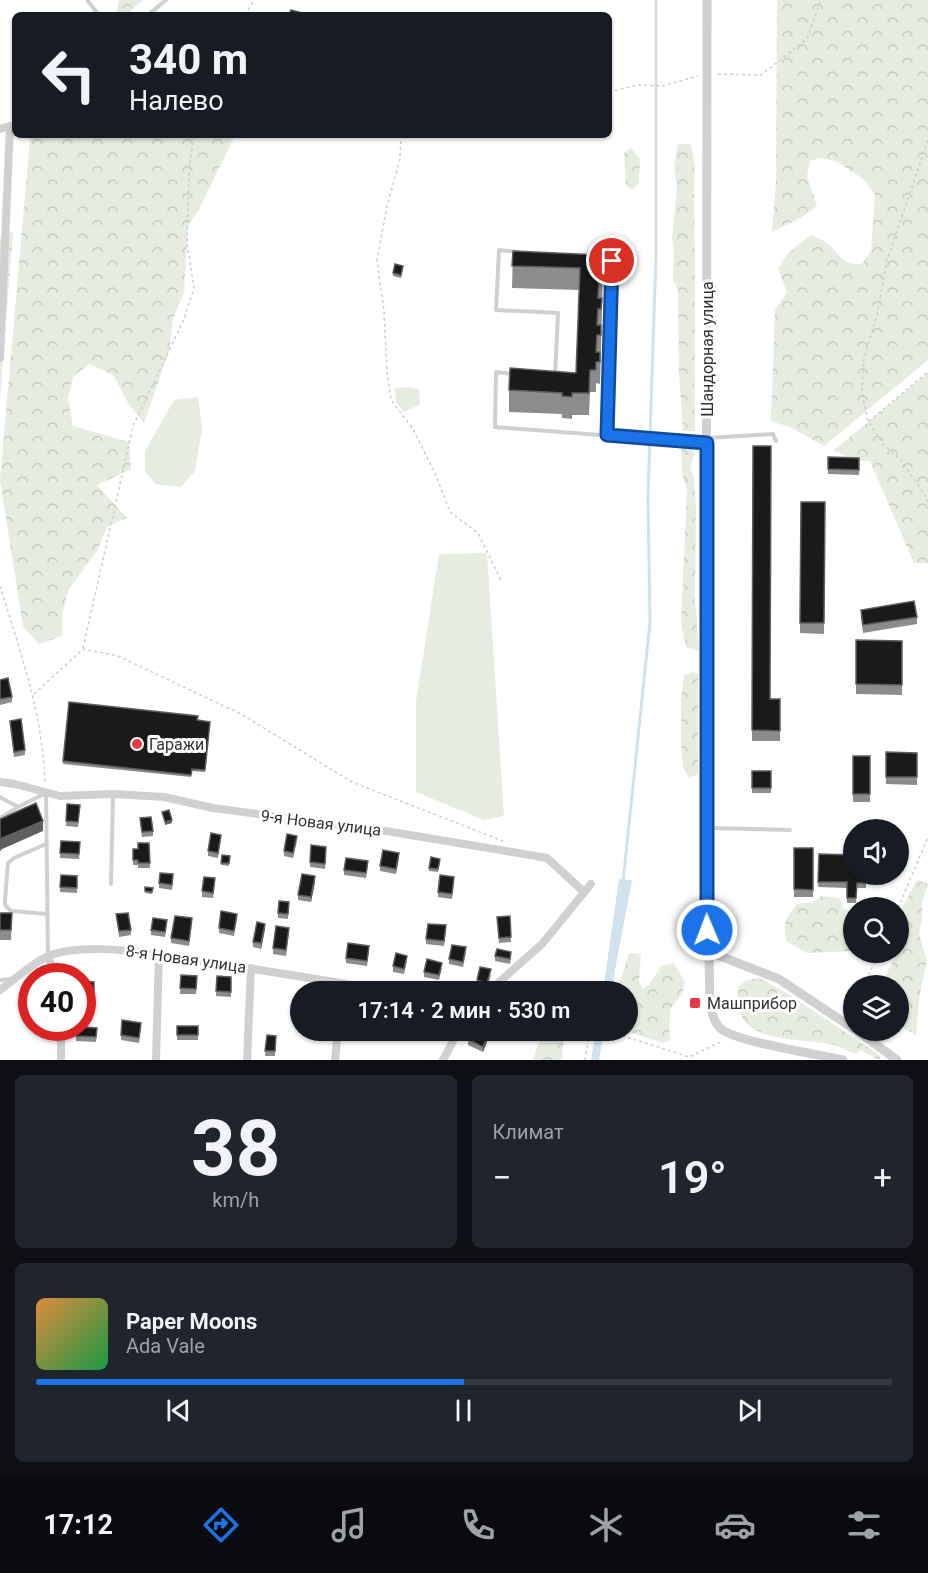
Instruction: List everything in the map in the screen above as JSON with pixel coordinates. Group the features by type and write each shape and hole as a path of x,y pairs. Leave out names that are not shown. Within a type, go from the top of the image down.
{"street":[{"name":"Шандорная улица","path":"707,0 707,951 713,1017 721,1029 735,1035"},
{"path":"0,358 4,180 12,131"},
{"name":"9-я Новая улица","path":"0,782 64,796 113,794 164,797 213,808 392,832 547,858 584,892"},
{"path":"500,981 542,944 591,884"},
{"name":"8-я Новая улица","path":"0,990 48,957 81,950 130,950 251,968 313,981"},
{"path":"707,951 779,980 842,1021"},
{"path":"156,1060 159,954"},
{"path":"48,957 51,963"},
{"path":"247,1060 251,968"},
{"path":"735,1035 843,1060"},
{"path":"61,1041 61,1060"},
{"path":"335,1060 337,1041"},
{"path":"443,1060 453,1041"},
{"path":"870,1041 897,1060"}],"lane":[{"path":"87,0 97,12"},
{"path":"152,12 166,0"},
{"path":"521,252 499,250 496,310 558,314 555,378 543,376"},
{"path":"589,259 612,261 607,435"},
{"path":"520,374 496,372 495,427 707,441 773,435 776,441"},
{"path":"0,818 46,793 48,957"},
{"path":"111,884 113,794"},
{"path":"0,797 18,807"},
{"path":"706,828 790,830"},
{"path":"46,844 14,858 8,864 4,900 11,911 47,914"},
{"path":"0,980 15,979"}],"path":[{"path":"612,91 637,85 662,86 707,74 761,75 807,39 821,0"},
{"path":"34,694 83,649 133,426 184,319 194,288 188,244 189,170 194,138"},
{"path":"401,138 400,159 387,206 377,260 384,311 391,400 413,429 435,473 450,512 478,533 502,582"},
{"path":"928,140 887,260 877,315 864,358 862,393 868,421 883,444 902,461 926,497 928,504"},
{"path":"868,421 928,372"},
{"path":"0,586 34,694 45,766 46,793"},
{"path":"83,649 118,656 241,714 352,782 504,841"},
{"path":"903,897 928,837"},
{"path":"638,1041 689,1057 735,1035"},
{"path":"585,1060 588,1041"}],"green space":[{"path":"119,0 144,0 130,12 117,12"},
{"path":"777,0 928,0 928,360 824,446 792,428 771,421 775,310 787,292 778,269 788,253 811,235 825,242 845,261 861,265 871,251 875,195 866,181 836,161 819,158 810,161 807,176 817,206 799,219 772,232 776,180"},
{"path":"234,138 200,207 188,226 184,292 173,319 169,351 144,423 128,403 113,375 89,364 73,377 68,399 73,426 129,442 131,469 97,485 127,518 107,527 98,549 69,589 62,615 62,636 39,644 23,626 0,480 30,139"},
{"path":"678,144 690,144 695,165 695,431 683,431 679,372 678,290 673,279 672,238 677,188 674,168"},
{"path":"631,148 640,159 639,183 632,190 626,185 624,153"},
{"path":"13,231 0,398 0,238"},
{"path":"928,373 928,563 914,563 870,461 854,461 834,450"},
{"path":"395,388 419,389 420,404 404,412 396,402"},
{"path":"198,397 202,428 195,471 181,487 155,484 145,471 145,451 174,400"},
{"path":"691,447 694,455 690,467 694,479 696,507 695,600 699,651 686,647 681,622 687,490 682,473 681,449"},
{"path":"487,553 504,816 484,820 416,792 416,702 439,554"},
{"path":"693,672 698,675 698,774 689,778 683,767 681,699 684,676"},
{"path":"917,880 928,884 922,903 919,934 927,961 920,993 916,1035 909,1031 909,975 886,975 892,963 909,963 908,897"},
{"path":"822,896 839,898 843,907 843,951 807,953 787,942 785,926 787,918 797,904 812,902"},
{"path":"629,953 641,954 639,980 642,989 649,985 661,966 674,963 685,982 682,994 671,1008 669,1027 671,1040 663,1043 638,1035 638,981 620,981"},
{"path":"760,978 793,997 843,1031 843,1041 859,1041 881,1056 879,1060 860,1050 856,1054 835,1045 768,1035 754,1029 744,1020 738,1006 739,986 747,980"},
{"path":"540,1041 563,1041 562,1060 533,1060"}],"water":[{"path":"619,879 632,880 613,981 604,981"},
{"path":"594,1041 602,1041 599,1060 591,1060"}],"building":[{"path":"513,251 600,255 599,272 603,272 602,283 599,282 598,298 602,298 601,309 598,309 597,325 601,325 601,335 597,335 596,352 600,352 600,362 596,362 596,370 590,370 589,393 572,393 572,397 562,396 562,393 509,390 510,368 576,373 580,268 512,266"},
{"path":"395,264 403,266 401,275 393,273"},
{"path":"753,446 771,446 770,699 780,699 780,731 752,730"},
{"path":"828,457 859,458 859,470 828,469"},
{"path":"801,502 825,502 824,623 800,623"},
{"path":"914,601 917,617 863,625 861,610"},
{"path":"856,640 902,641 902,685 856,684"},
{"path":"8,678 12,697 0,699 0,680"},
{"name":"Гаражи","path":"69,702 198,716 197,720 210,722 205,770 192,769 191,775 63,761"},
{"path":"21,719 25,750 14,752 10,721"},
{"path":"886,752 917,753 917,777 886,777"},
{"path":"853,756 870,756 870,794 853,794"},
{"path":"752,771 771,771 771,788 752,788"},
{"path":"36,803 43,821 0,839 0,819"},
{"path":"67,804 80,805 78,822 66,821"},
{"path":"169,810 172,820 165,822 162,812"},
{"path":"151,817 153,831 142,832 140,818"},
{"path":"211,833 221,835 218,853 208,851"},
{"path":"287,834 297,836 293,853 284,851"},
{"path":"61,841 80,842 79,854 60,853"},
{"path":"138,843 149,843 150,863 138,863 138,860 133,860 133,849 138,849"},
{"path":"311,845 326,847 325,864 310,862"},
{"path":"794,848 813,848 813,890 794,889"},
{"path":"383,850 399,853 396,869 380,866"},
{"path":"819,854 843,855 843,882 818,882"},
{"path":"222,855 230,856 229,863 221,863"},
{"path":"431,857 440,859 438,869 429,868"},
{"path":"346,858 368,861 366,873 344,870"},
{"path":"160,873 173,874 172,885 159,883"},
{"path":"302,874 315,876 311,897 298,895"},
{"path":"61,875 77,876 77,888 60,887"},
{"path":"440,875 454,877 452,894 438,892"},
{"path":"204,877 215,878 213,893 202,891"},
{"path":"847,885 857,885 856,897 847,897"},
{"path":"145,887 153,888 152,892 145,891"},
{"path":"279,901 289,902 288,914 278,913"},
{"path":"221,911 237,914 234,931 219,928"},
{"path":"0,913 12,913 11,930 0,930"},
{"path":"128,913 131,930 119,931 116,914"},
{"path":"175,916 192,918 189,941 171,938"},
{"path":"510,916 511,937 499,938 497,917"},
{"path":"153,918 167,920 165,932 151,930"},
{"path":"257,922 265,924 261,943 253,942"},
{"path":"428,924 446,925 444,941 426,939"},
{"path":"276,926 289,928 286,950 273,948"},
{"path":"348,943 369,946 367,961 346,958"},
{"path":"452,945 466,947 463,962 449,959"},
{"path":"497,949 511,952 510,959 495,956"},
{"path":"396,953 407,956 404,969 393,966"},
{"path":"427,959 442,963 439,975 424,972"},
{"path":"480,967 491,969 488,981 477,980"},
{"path":"181,975 197,976 196,989 180,988"},
{"path":"217,976 231,977 231,992 216,991"},
{"path":"122,1020 141,1023 139,1038 121,1035"},
{"path":"177,1026 198,1026 198,1035 177,1035"},
{"path":"267,1035 276,1036 275,1051 265,1051"},
{"path":"472,1041 485,1041 483,1047"}],"waterway":[{"path":"623,882 650,622 648,497 656,254 656,0"}],"place":[{"name":"Гаражи","path":"137,744"},
{"name":"Машприбор","path":"695,1003"}],"route":[{"path":"612,261 607,435 707,443 707,930"}]}
